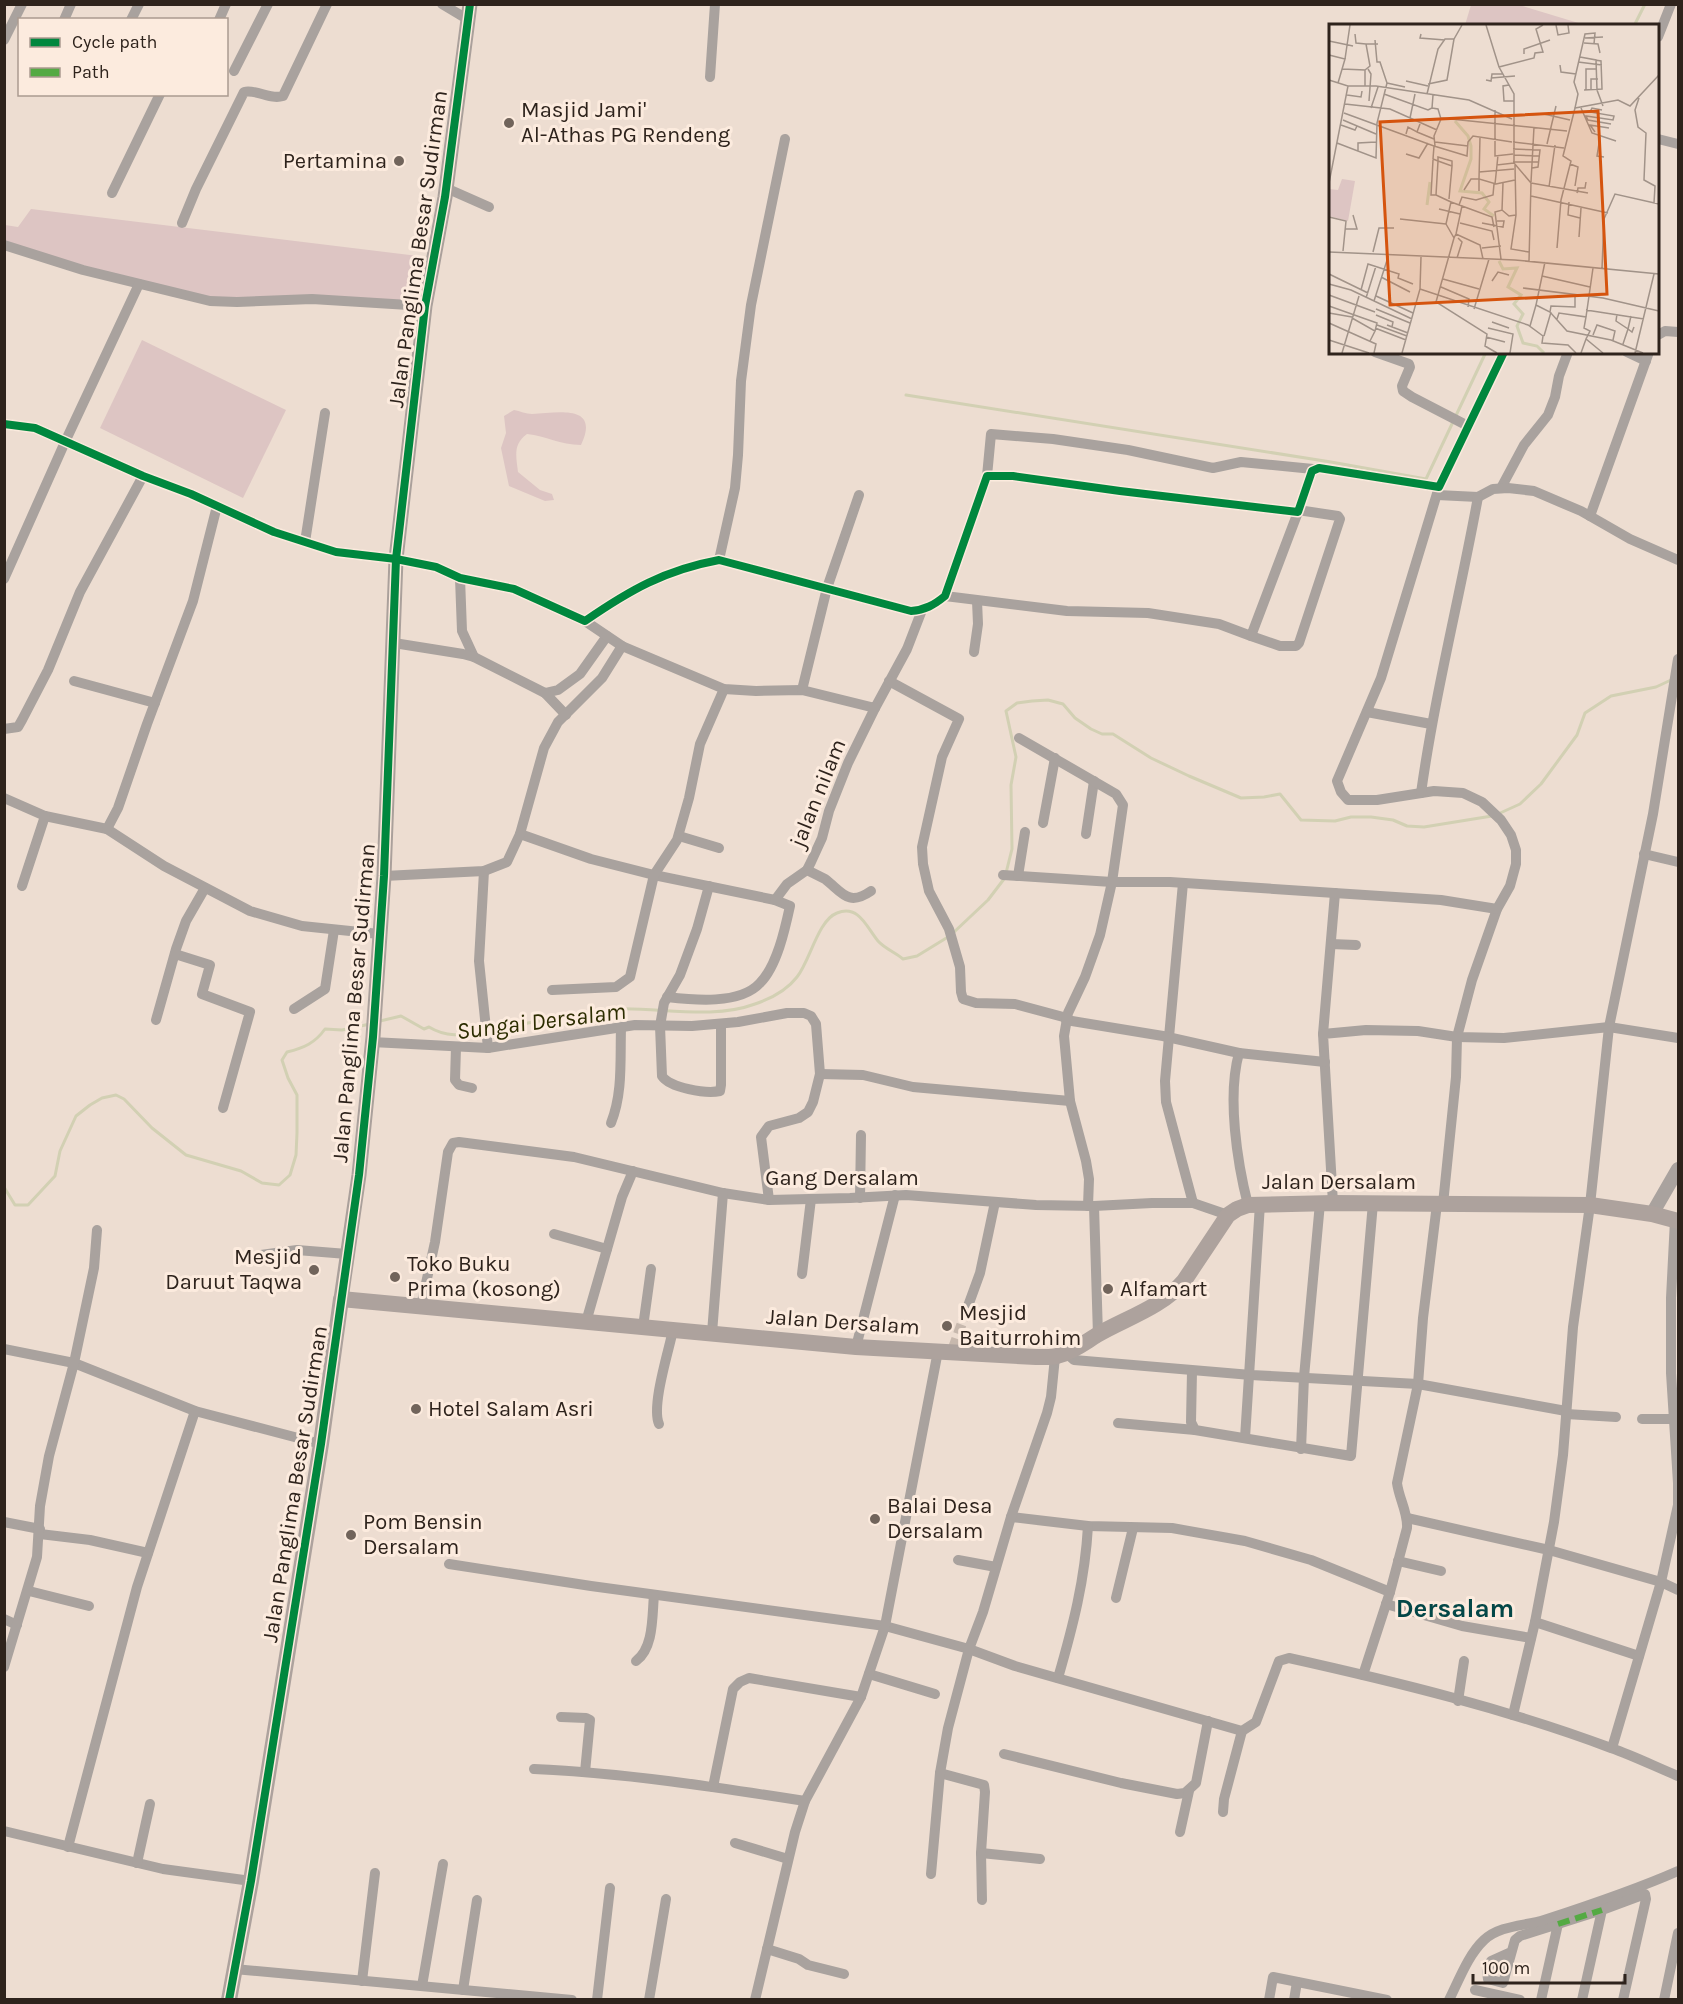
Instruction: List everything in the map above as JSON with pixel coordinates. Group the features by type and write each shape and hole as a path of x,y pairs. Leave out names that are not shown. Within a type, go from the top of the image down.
{"main road":[{"name":"Jalan Panglima Besar Sudirman","path":"229,2000 251,1881 321,1444 359,1175 373,1040 384,876 396,559 425,306 446,188 468,12"},
{"name":"Jalan Dersalam","path":"341,1299 856,1347 1060,1355 1158,1304 1175,1291 1228,1215 1237,1209 1254,1204 1590,1205 1652,1214 1677,1221"}],"street":[{"path":"4,40 22,4"},
{"path":"65,18 71,4"},
{"path":"133,18 140,4"},
{"path":"220,18 226,4"},
{"path":"234,71 268,4"},
{"path":"182,222 200,179 244,92 249,91 278,98 283,96 327,4"},
{"path":"442,4 468,12"},
{"path":"710,77 715,4"},
{"path":"1659,34 1671,4"},
{"path":"112,193 159,96"},
{"path":"1659,139 1678,144"},
{"path":"719,560 735,489 741,381 751,305 784,140"},
{"path":"446,188 489,207"},
{"path":"4,245 83,270 210,301 312,299 425,306"},
{"path":"4,579 65,442 140,284"},
{"path":"1659,335 1678,332"},
{"path":"1381,354 1409,364 1410,367 1402,386 1403,391 1465,424"},
{"path":"1363,1675 1407,1528 1407,1518 1397,1484 1418,1384 1423,1318 1454,1098 1457,1037 1472,980 1497,909 1510,886 1516,864 1511,835 1502,820 1482,802 1463,793 1434,791 1367,800 1348,800 1341,792 1337,781 1381,678 1438,491 1465,424 1503,354"},
{"path":"1501,488 1524,445 1548,415 1567,354"},
{"path":"1590,516 1648,357"},
{"path":"305,542 325,413"},
{"path":"4,424 35,428 274,532 336,552 396,559 436,567 460,578 514,589 585,621 622,646 724,689 802,690 875,708"},
{"path":"585,621 622,596 656,578 688,566 719,560 911,611 922,610 934,605 945,596 987,476 991,434 1053,439 1128,450 1213,468 1241,462 1319,468 1478,497 1493,489 1501,488 1534,491 1590,516 1630,539 1678,560"},
{"path":"1251,636 1313,469"},
{"path":"4,729 18,727 22,720 48,670 80,592 143,476"},
{"path":"945,596 1067,611 1148,613 1219,624 1283,646 1296,646 1299,643 1340,519 1338,516 1120,491 1023,477 987,476"},
{"path":"802,690 827,588 859,495"},
{"path":"1421,793 1431,724 1478,497"},
{"path":"107,829 118,808 193,602 217,506"},
{"path":"460,578 462,631 474,657"},
{"path":"974,652 978,624 977,601"},
{"name":"jalan nilam","path":"775,900 787,884 807,870 822,838 829,811 848,763 907,649 922,610"},
{"path":"545,693 558,690 580,674 607,636"},
{"path":"394,643 474,657 545,693 566,715"},
{"path":"384,876 484,870 507,862 520,834 544,748 558,722 602,678 622,646"},
{"path":"1513,1715 1549,1550 1563,1455 1573,1327 1590,1205 1609,1027 1665,750 1678,661"},
{"path":"74,681 155,704"},
{"path":"890,681 959,719 942,757 923,836 923,864 929,891 949,929 960,967 963,999 976,1003 1015,1004 1067,1019 1239,1053 1325,1062"},
{"path":"552,990 616,987 630,977 654,875 679,836 700,744 724,689"},
{"path":"1367,712 1431,724"},
{"path":"1019,738 1116,794 1123,805 1112,882 1101,935 1067,1019 1065,1056 1070,1101 1089,1179 1098,1335"},
{"path":"1043,823 1055,758"},
{"path":"1086,834 1094,781"},
{"path":"4,798 45,816 107,829 164,866 250,911 302,926 379,934"},
{"path":"22,886 45,816"},
{"path":"1018,876 1025,832"},
{"path":"520,834 591,859 654,875 775,900 790,906 784,932 769,971 759,984 744,994 721,999 665,1000"},
{"path":"679,836 719,848"},
{"path":"1644,854 1678,862"},
{"path":"484,870 479,953 487,1041"},
{"path":"807,870 827,881 847,897 864,896 871,891"},
{"path":"1003,874 1441,900 1497,909"},
{"path":"1183,883 1167,1037 1166,1102 1193,1203"},
{"path":"709,886 697,929 680,975 665,1000 661,1021 663,1078 680,1087 720,1091 721,1024"},
{"path":"156,1020 186,921 205,888"},
{"path":"1301,1449 1304,1377 1326,1203 1323,1034 1335,893"},
{"path":"294,1009 325,989 334,930"},
{"path":"1331,944 1356,945"},
{"path":"175,954 210,965 202,994 250,1012 224,1108"},
{"path":"373,1040 456,1047 487,1041 621,1028 661,1021 692,1026 721,1024 788,1013 804,1013 811,1016 816,1024 820,1074 808,1112 799,1118 769,1126 761,1137 769,1200"},
{"path":"1323,1034 1366,1030 1418,1031 1457,1037 1504,1038 1609,1027 1678,1038"},
{"path":"611,1123 616,1111 619,1092 621,1028"},
{"path":"456,1047 455,1080 459,1085 472,1088"},
{"path":"1239,1053 1235,1066 1233,1102 1241,1177 1254,1204 1251,1376 1245,1438"},
{"path":"820,1074 863,1075 913,1087 1070,1101"},
{"path":"860,1198 861,1135"},
{"name":"Gang Dersalam","path":"421,1306 435,1242 448,1152 453,1143 459,1142 574,1157 723,1193 769,1200 895,1195 1036,1205 1193,1203 1228,1215"},
{"path":"1652,1214 1678,1169"},
{"path":"586,1322 622,1197 633,1171"},
{"path":"712,1333 723,1193"},
{"path":"856,1347 895,1195"},
{"path":"802,1274 811,1199"},
{"path":"968,1306 986,1249 995,1202"},
{"path":"1118,1423 1195,1430 1351,1456 1373,1203"},
{"path":"1612,1748 1660,1582 1678,1505 1671,1373 1671,1298 1677,1221"},
{"path":"4,1667 38,1557 40,1506 49,1456 74,1363 94,1268 97,1230"},
{"path":"554,1234 607,1249"},
{"path":"261,1256 297,1250 347,1254"},
{"path":"643,1327 651,1269"},
{"path":"659,1424 656,1414 658,1396 673,1330"},
{"path":"4,1349 74,1363 195,1411 321,1444"},
{"path":"755,2000 788,1859 805,1801 861,1697 885,1626 948,1350"},
{"path":"931,1874 940,1773 948,1728 969,1648 1047,1413 1060,1355 1074,1360 1251,1376 1418,1384 1566,1413 1616,1417"},
{"path":"1192,1371 1191,1422 1195,1430"},
{"path":"68,1847 148,1553 195,1411"},
{"path":"1642,1419 1674,1419"},
{"path":"1011,1517 1088,1526 1172,1528 1245,1541 1311,1560 1389,1592"},
{"path":"1407,1518 1549,1550 1660,1582 1678,1590"},
{"path":"4,1522 40,1532 148,1553"},
{"path":"1058,1678 1080,1598 1087,1556 1088,1526"},
{"path":"1116,1598 1133,1528"},
{"path":"958,1560 996,1567"},
{"path":"1398,1561 1441,1571"},
{"path":"448,1564 885,1626 969,1648 1015,1666 1242,1731"},
{"path":"29,1591 89,1606"},
{"path":"636,1661 643,1656 648,1641 654,1595"},
{"path":"1386,1604 1462,1626 1531,1638"},
{"path":"4,1619 17,1625"},
{"path":"1535,1622 1639,1656"},
{"path":"1223,1812 1224,1799 1242,1731 1256,1722 1271,1676 1279,1661 1289,1658 1513,1715 1612,1748 1678,1776"},
{"path":"1458,1701 1464,1661"},
{"path":"869,1674 935,1694"},
{"path":"713,1786 733,1689 740,1682 749,1678 861,1697"},
{"path":"561,1717 591,1720 585,1772"},
{"path":"1004,1754 1182,1794 1195,1786 1208,1721"},
{"path":"534,1769 585,1772 713,1786 805,1801"},
{"path":"940,1773 984,1785 981,1853 982,1900"},
{"path":"1180,1832 1189,1791"},
{"path":"137,1863 150,1803"},
{"path":"4,1831 163,1869 251,1881"},
{"path":"735,1843 788,1859"},
{"path":"981,1853 1040,1859"},
{"path":"422,1986 443,1863"},
{"path":"1449,2000 1475,1950 1485,1938 1501,1930 1541,1921 1629,1891 1678,1871"},
{"path":"362,1981 375,1873"},
{"path":"597,2000 610,1888"},
{"path":"1511,1952 1515,1940 1520,1936 1638,1896 1647,1896 1623,2000"},
{"path":"649,2000 666,1899"},
{"path":"463,1990 477,1900"},
{"path":"1582,2000 1602,1910"},
{"path":"1541,2000 1558,1924"},
{"path":"1664,2000 1678,1933"},
{"path":"767,1949 799,1959 808,1965 844,1974"},
{"path":"234,1969 572,2000"},
{"path":"1269,2000 1273,1977 1337,1995 1381,1999"},
{"path":"1293,2000 1297,1982"},
{"path":"1475,1990 1520,2000"}],"shaded area":[{"path":"1471,5 1519,5 1582,24 1465,24"},
{"path":"31,209 418,256 411,305 210,301 5,244 5,225 18,227"},
{"path":"142,340 286,410 243,498 100,428"},
{"path":"514,410 528,414 573,413 581,416 585,422 586,432 581,445 566,444 527,434 517,446 518,472 540,490 552,494 554,500 545,501 509,486 501,448 506,433 504,416"}],"waterway":[{"path":"1635,24 1645,4"},
{"path":"906,395 1426,479 1485,354"},
{"name":"Sungai Dersalam","path":"1498,814 1520,804 1541,784 1577,735 1585,713 1611,696 1656,687 1671,680"},
{"name":"Sungai Dersalam","path":"1006,873 1012,849 1011,785 1016,757 1006,711 1017,703 1032,701 1048,700 1063,704 1075,718 1091,729 1102,734 1113,734 1151,758 1241,798 1280,794 1301,820 1335,821 1351,817 1371,817 1393,820 1407,826 1424,827 1492,816"},
{"name":"Sungai Dersalam","path":"953,933 988,900 1004,879"},
{"name":"Sungai Dersalam","path":"489,1031 610,1009 704,1012 738,1009 755,1004 778,994 793,982 802,970 819,932 830,917 845,911 857,914 881,944 903,959 917,956 948,937"},
{"name":"Sungai Dersalam","path":"380,1021 401,1016 424,1029 429,1027 442,1033 462,1035 483,1032"},
{"name":"Sungai Dersalam","path":"4,1187 15,1205 28,1205 55,1176 60,1151 76,1116 102,1098 116,1095 124,1099 152,1128 186,1155 241,1171 262,1183 279,1185 290,1175 296,1155 297,1133 297,1095 282,1060 287,1052 309,1044 325,1029 342,1030 370,1024"}],"tunnel":[{"path":"953,1348 968,1306"}],"marked path":[{"path":"1558,1924 1602,1910"}],"cycle path":[{"path":"229,2000 251,1881 321,1444 359,1175 373,1037 384,876 396,559 425,306 445,197 470,4"},
{"path":"4,424 35,428 274,532 336,552 396,559 436,567 460,578 514,589 585,621 649,583 682,569 719,560 911,611 921,610 945,596 987,476 1013,476 1298,512 1312,471 1319,468 1439,487 1503,354"}],"place":[{"name":"Masjid Jami' Al-Athas PG Rendeng","path":"509,123"},
{"name":"Pertamina","path":"399,161"},
{"name":"Mesjid Daruut Taqwa","path":"314,1270"},
{"name":"Toko Buku Prima (kosong)","path":"395,1277"},
{"name":"Alfamart","path":"1108,1289"},
{"name":"Mesjid Baiturrohim","path":"947,1326"},
{"name":"Hotel Salam Asri","path":"416,1409"},
{"name":"Balai Desa Dersalam","path":"875,1519"},
{"name":"Pom Bensin Dersalam","path":"351,1535"}],"district":[{"name":"Dersalam","path":"1455,1608"}]}
